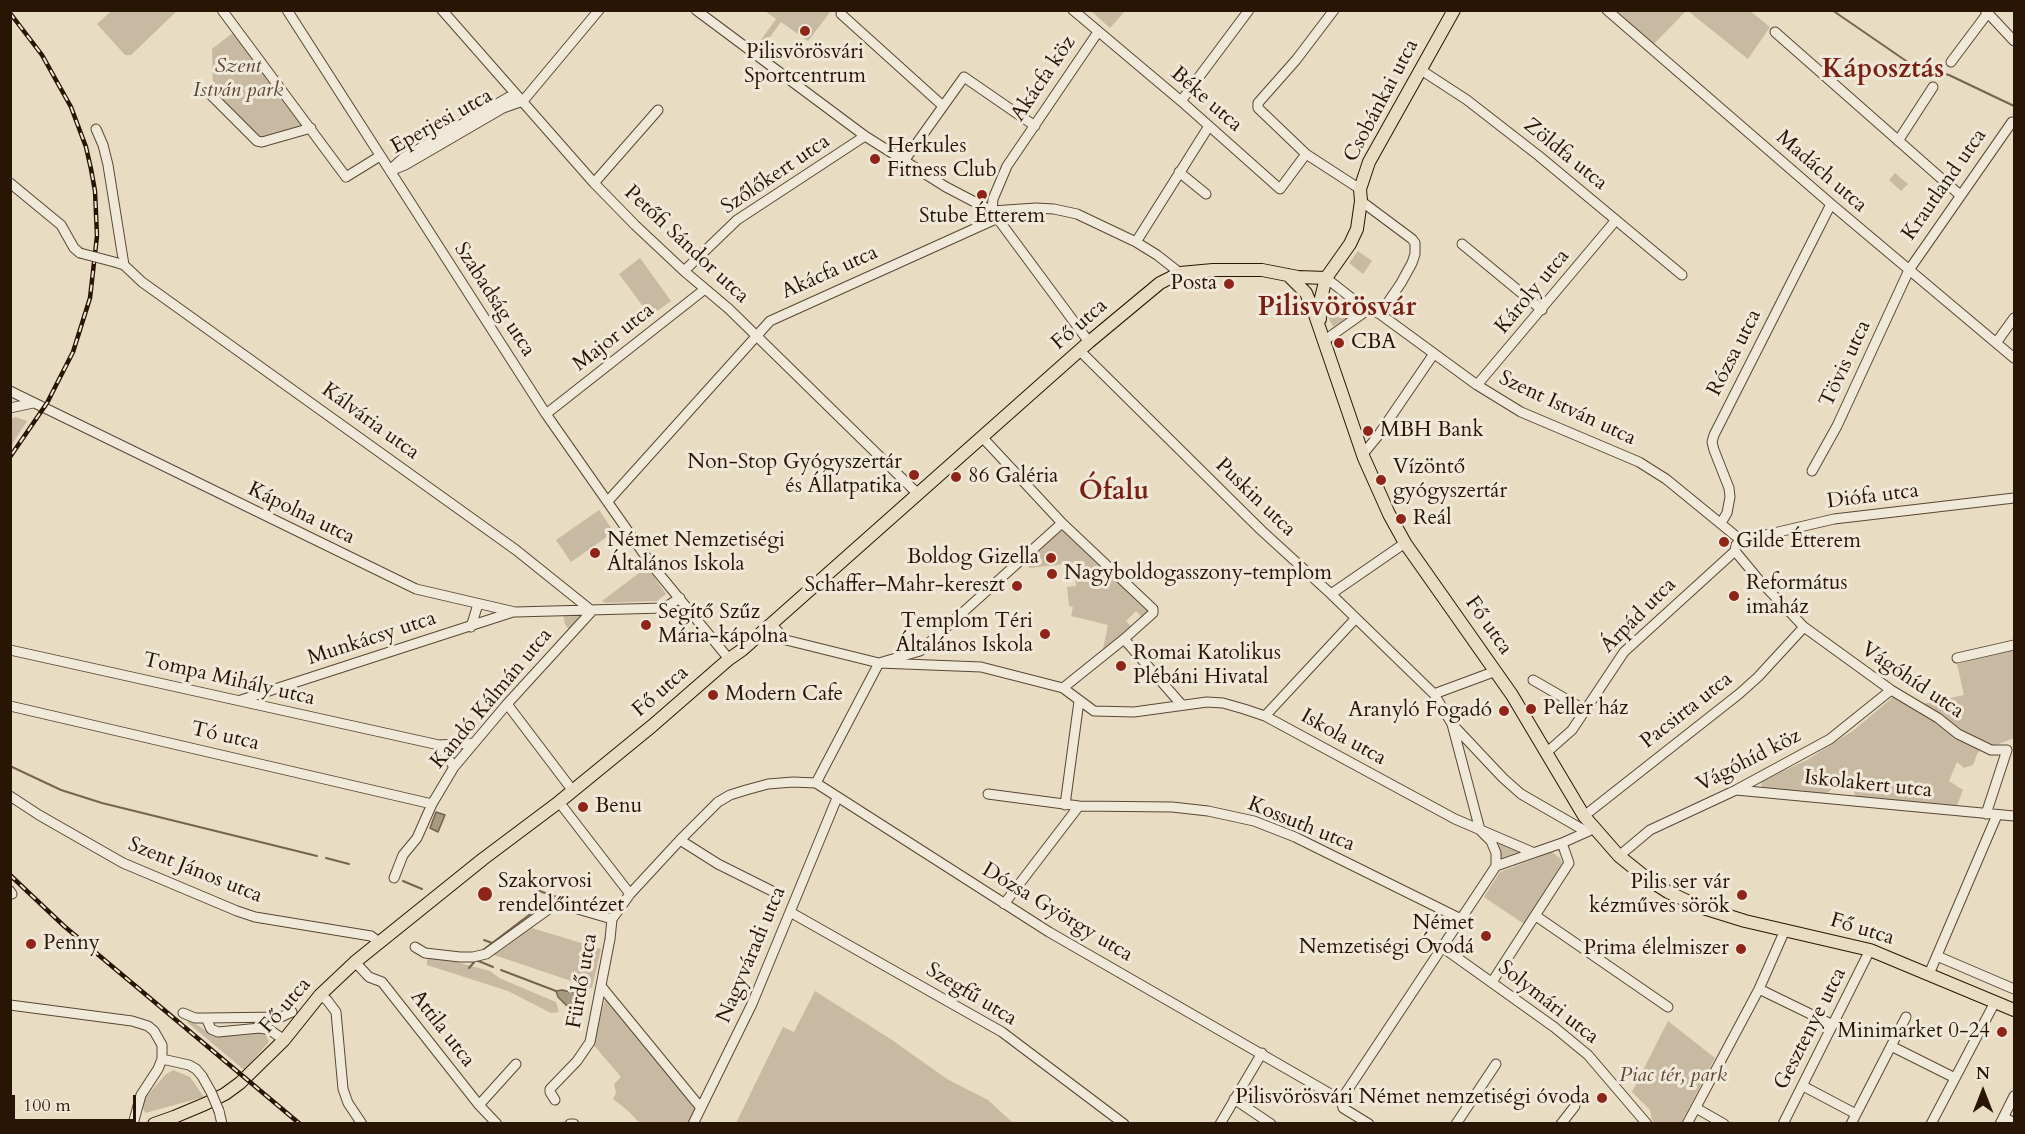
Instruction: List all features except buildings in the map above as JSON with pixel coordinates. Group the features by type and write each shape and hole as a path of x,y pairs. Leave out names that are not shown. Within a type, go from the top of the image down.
{"main road":[{"name":"Csobánkai utca","path":"1306,293 1311,284 1324,279 1354,236 1359,222 1361,195 1369,162 1454,10"},
{"name":"Fő utca","path":"154,1124 189,1111 232,1090 284,1040 320,995 355,962 483,859 573,791 772,625 1079,350 1160,283 1180,273 1213,270 1252,270 1288,275 1306,293 1323,336 1362,454 1381,498 1405,543 1496,670 1584,816 1590,831 1650,880 1682,900 1719,914 1870,950 2014,1010"},
{"path":"1288,275 1324,279 1320,302 1323,336"}],"street":[{"path":"222,10 346,177 380,156"},
{"name":"Szabadság utca","path":"287,10 546,414 651,564 729,659"},
{"name":"Petőfi Sándor utca","path":"442,10 594,183 684,271 729,309 918,494"},
{"name":"Eperjesi utca","path":"390,171 403,158 509,97 523,101 599,10"},
{"path":"696,10 865,136 994,215 1089,342"},
{"name":"Béke utca","path":"1073,10 1181,100 1280,189 1306,154"},
{"path":"1181,100 1249,10"},
{"path":"1334,10 1296,60 1258,103 1258,108 1306,154 1361,195 1412,239 1415,254 1412,263 1380,314"},
{"name":"Madách utca","path":"1607,10 1831,204 2014,358"},
{"path":"1951,62 1986,12 2014,40"},
{"path":"841,14 944,106"},
{"name":"Akácfa köz","path":"994,215 993,199 1007,166 1098,32"},
{"path":"1774,32 1960,195"},
{"name":"Zöldfa utca","path":"1420,70 1467,100 1539,156 1682,275"},
{"path":"904,161 966,76 1035,126"},
{"path":"1898,141 1933,87"},
{"path":"209,93 257,141 262,142 310,128"},
{"path":"594,183 658,110"},
{"name":"Krautland utca","path":"1909,270 2012,122"},
{"path":"1136,242 1209,126"},
{"path":"96,129 108,165 121,264"},
{"name":"Szőlőkert utca","path":"684,271 737,220 865,136"},
{"path":"1179,172 1206,194"},
{"name":"Kálvária utca","path":"10,183 62,225 74,248 80,253 121,264 141,282 516,550 592,611"},
{"name":"Rózsa utca","path":"1721,523 1727,513 1730,498 1729,488 1714,450 1712,442 1714,435 1831,204"},
{"path":"994,215 1036,208 1067,211 1090,219 1136,242 1180,273"},
{"name":"Akácfa utca","path":"608,501 770,321 994,215"},
{"name":"Károly utca","path":"1477,386 1616,220"},
{"path":"1462,244 1542,310"},
{"name":"Tövis utca","path":"1812,471 1837,426 1909,270"},
{"name":"Szent István utca","path":"1324,279 1380,314 1477,386 1521,411 1639,462 1666,479 1737,537"},
{"name":"Major utca","path":"546,414 705,289"},
{"path":"1323,336 1369,309"},
{"path":"1996,344 2014,318"},
{"name":"Puskin utca","path":"1079,350 1261,530 1434,694 1452,724 1480,830"},
{"path":"1362,454 1377,437 1433,355"},
{"name":"Kápolna utca","path":"10,391 416,590 516,612 664,608 680,599"},
{"path":"10,408 33,403"},
{"path":"983,438 1062,523 1153,609 1153,613 1124,639 1063,688"},
{"name":"Diófa utca","path":"1737,537 1748,539 1834,519 2014,498"},
{"path":"559,802 630,894 718,802 730,795 768,784 816,783 879,663 920,651 1062,523"},
{"path":"1735,551 1737,537"},
{"path":"1331,594 1405,543"},
{"name":"Vágóhíd utca","path":"1735,551 1758,580 1804,627 1891,690 1938,718 1958,734 1991,750 2011,750 1986,814"},
{"name":"Árpád utca","path":"1546,753 1572,730 1624,652 1735,551"},
{"path":"471,627 478,604"},
{"name":"Kandó Kálmán utca","path":"394,878 403,855 417,838 432,804 454,767 592,611"},
{"name":"Munkácsy utca","path":"240,700 516,612"},
{"path":"1265,716 1356,618"},
{"name":"Iskola utca","path":"772,625 786,640 879,663 981,668 1063,688 1094,711 1105,713 1134,712 1181,704 1223,703 1265,716 1427,804 1532,852"},
{"name":"Pacsirta utca","path":"1584,816 1739,694 1765,670 1804,627"},
{"path":"1124,639 1181,704"},
{"path":"1957,658 2014,645"},
{"name":"Tompa Mihály utca","path":"10,650 439,745 473,743"},
{"path":"1434,694 1496,670"},
{"path":"1533,680 1585,710"},
{"name":"Vágóhíd köz","path":"1619,856 1650,830 1736,790 1830,739 1891,690"},
{"path":"1065,805 1079,701"},
{"path":"507,705 573,791"},
{"name":"Tó utca","path":"10,706 432,804"},
{"path":"1452,724 1521,794 1590,831"},
{"path":"439,745 454,767"},
{"name":"Dózsa György utca","path":"816,783 1049,932 1341,1100 1343,1108 1369,1124"},
{"name":"Iskolakert utca","path":"1736,790 2014,816"},
{"name":"Kossuth utca","path":"988,794 1065,805 1181,808 1254,821 1295,837 1461,919"},
{"name":"Szent János utca","path":"10,796 123,862 237,910 255,916 372,936 379,942"},
{"name":"Nagyváradi utca","path":"693,1124 752,1004 837,798"},
{"path":"1004,904 1079,806"},
{"path":"1929,974 1997,815"},
{"path":"1341,1100 1496,866 1496,853 1491,841 1480,830"},
{"path":"1496,866 1590,831"},
{"path":"680,840 718,864 776,893"},
{"path":"1492,982 1569,863 1562,843"},
{"name":"Fürdő utca","path":"555,1100 550,1089 577,1061 590,1042 612,919 630,894"},
{"path":"415,947 425,953 472,957 486,954 557,903 612,919"},
{"name":"Szegfű utca","path":"790,912 1002,1032 1124,1124"},
{"path":"1536,916 1668,1007"},
{"path":"1688,1124 1760,988 1785,930"},
{"name":"Solymári utca","path":"1442,947 1554,1027 1588,1055 1647,1124"},
{"name":"Gesztenye utca","path":"1783,1124 1870,950"},
{"path":"1937,956 2014,989"},
{"name":"Attila utca","path":"355,962 369,977 382,982 479,1105 497,1124"},
{"path":"601,987 701,1108"},
{"path":"1760,988 1833,1025"},
{"path":"320,995 336,1012 343,1089 348,1103 362,1124"},
{"path":"1931,1124 1995,1002"},
{"path":"10,1005 148,1026 162,1045 162,1059 141,1095 133,1124"},
{"path":"183,1013 195,1018 206,1018 281,1017 292,1012"},
{"path":"1851,1124 1906,1017"},
{"path":"206,1018 211,1029 218,1032 270,1030 284,1040"},
{"path":"1891,1046 1955,1078"},
{"path":"1220,1124 1262,1053"},
{"path":"162,1059 196,1069 211,1092 222,1124"},
{"path":"479,1105 516,1064"},
{"path":"1456,1124 1496,1064"},
{"path":"1803,1086 1856,1114"},
{"path":"2014,1096 2002,1120 2014,1123"},
{"path":"1234,1099 1271,1124"},
{"path":"1561,1124 1575,1106"},
{"path":"1696,1108 1724,1124"}],"green space":[{"path":"111,11 177,11 131,55 125,55 97,24"},
{"name":"Pilisvörösvári Sportcentrum","path":"765,11 831,11 808,41 781,22 759,52 755,48 776,19"},
{"path":"1091,11 1125,11 1110,28"},
{"path":"1611,11 1686,11 1652,46"},
{"path":"1688,11 1750,11 1770,27 1748,59"},
{"name":"Szent István park","path":"234,32 305,125 263,137 257,136 213,91 212,49"},
{"path":"1895,173 1908,184 1901,191 1889,180"},
{"path":"1358,251 1372,261 1363,274 1349,263"},
{"path":"640,258 671,301 650,316 619,274"},
{"path":"1327,292 1333,298 1332,308 1337,314 1344,314 1354,308 1358,311 1333,327 1325,311"},
{"path":"15,417 27,421 11,446 11,419"},
{"path":"599,510 614,532 571,562 556,540"},
{"path":"1061,529 1148,611 1141,617 1136,611 1126,621 1131,626 1104,649 1108,625 1071,616 1073,607 1069,606 1067,587 1076,586 1074,563 1029,568 1027,560"},
{"path":"647,567 666,594 657,601 605,603 602,601"},
{"path":"587,612 571,633 565,624 563,613"},
{"path":"2014,650 2014,738 1978,752 1973,765 1964,768 1957,762 1949,781 1963,790 1956,808 1856,798 1851,783 1832,789 1825,795 1762,789 1761,781 1807,760 1854,730 1899,692 1922,704 1964,695 1957,664"},
{"path":"1500,843 1518,852 1501,858 1498,845"},
{"path":"1552,852 1560,858 1562,863 1524,924 1484,897 1500,872"},
{"path":"532,928 601,949 592,988 494,955"},
{"path":"434,956 490,971 499,978 556,1002 559,1012 551,1013 508,991 427,965 427,960"},
{"path":"815,991 892,1040 947,1079 988,1100 1013,1123 736,1123 783,1027 794,1032"},
{"path":"605,1000 608,1000 696,1108 689,1123 640,1123 613,1099 616,1093 614,1084 621,1077 592,1043"},
{"path":"189,1020 212,1034 249,1035 249,1032 257,1032 266,1035 269,1042 244,1070 187,1022"},
{"name":"Piac tér, park","path":"1668,1021 1715,1058 1681,1123 1655,1123 1650,1110 1632,1092"},
{"path":"173,1070 190,1077 204,1097 145,1113 143,1107 146,1097 165,1075"}],"shaded area":[{"path":"436,812 445,815 438,832 430,828"},
{"path":"556,991 575,993 579,999 578,1006 574,1008 567,1006 558,997"}],"waterway":[{"path":"1832,10 1912,65 1949,75 2014,106"},
{"path":"10,766 61,790 102,803 317,856"},
{"path":"326,858 349,864"},
{"path":"403,881 422,889"},
{"path":"533,884 537,890 553,896"},
{"path":"483,950 554,896 581,905"},
{"path":"484,940 492,943"},
{"path":"469,968 476,960 493,967"},
{"path":"501,970 556,991"}],"railway":[{"path":"10,13 42,55 71,107 86,147 91,169 95,191 97,236 90,298 73,352 47,403 10,457"},
{"path":"10,875 64,926 300,1124"}],"place":[{"name":"Pilisvörösvári Sportcentrum","path":"805,31"},
{"name":"Herkules Fitness Club","path":"875,159"},
{"name":"Stube Étterem","path":"982,195"},
{"name":"Posta","path":"1229,284"},
{"name":"CBA","path":"1339,343"},
{"name":"MBH Bank","path":"1368,431"},
{"name":"Non-Stop Gyógyszertár és Állatpatika","path":"914,475"},
{"name":"86 Galéria","path":"956,477"},
{"name":"Vízöntő gyógyszertár","path":"1381,480"},
{"name":"Reál","path":"1401,519"},
{"name":"Gilde Étterem","path":"1724,542"},
{"name":"Német Nemzetiségi Általános Iskola","path":"595,553"},
{"name":"Boldog Gizella","path":"1051,558"},
{"name":"Nagyboldogasszony-templom","path":"1052,574"},
{"name":"Schaffer–Mahr-kereszt","path":"1017,586"},
{"name":"Református imaház","path":"1734,596"},
{"name":"Segítő Szűz Mária-kápolna","path":"646,625"},
{"name":"Templom Téri Általános Iskola","path":"1045,634"},
{"name":"Romai Katolikus Plébáni Hivatal","path":"1121,666"},
{"name":"Modern Cafe","path":"713,695"},
{"name":"Peller ház","path":"1531,709"},
{"name":"Aranyló Fogadó","path":"1504,711"},
{"name":"Benu","path":"583,807"},
{"name":"Szakorvosi rendelőintézet","path":"485,894"},
{"name":"Pilis ser vár kézműves sörök","path":"1742,895"},
{"name":"Német Nemzetiségi Óvodá","path":"1486,936"},
{"name":"Penny","path":"31,944"},
{"name":"Prima élelmiszer","path":"1741,949"},
{"name":"Minimarket 0-24","path":"2002,1032"},
{"name":"Pilisvörösvári Német nemzetiségi óvoda","path":"1602,1098"}],"district":[{"name":"Káposztás","path":"1883,71"},
{"name":"Pilisvörösvár","path":"1337,309"},
{"name":"Ófalu","path":"1114,493"}]}
